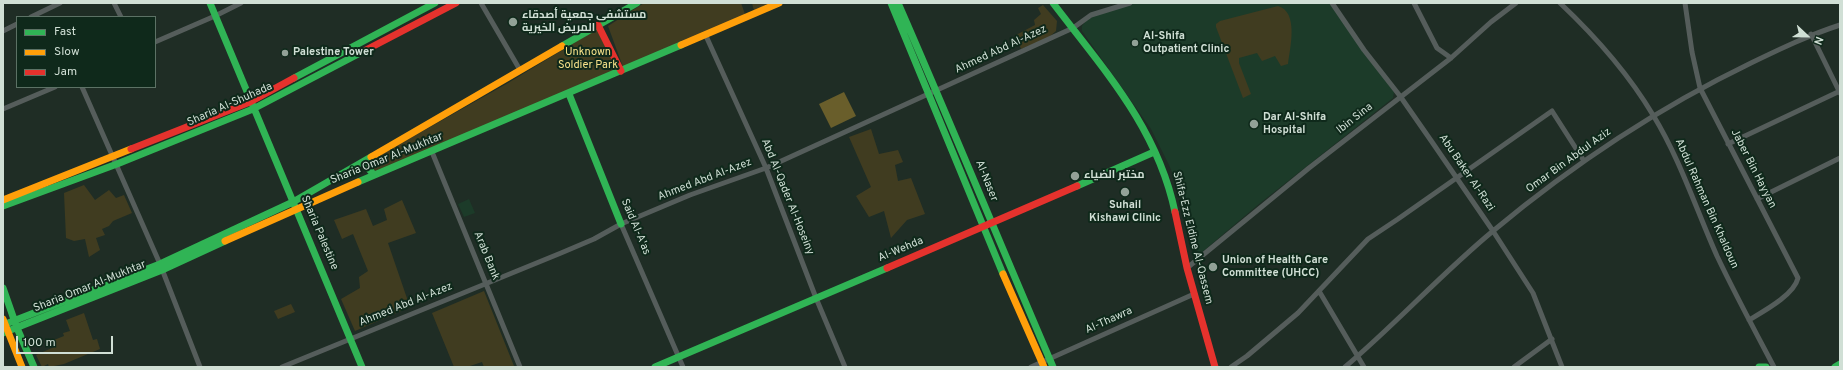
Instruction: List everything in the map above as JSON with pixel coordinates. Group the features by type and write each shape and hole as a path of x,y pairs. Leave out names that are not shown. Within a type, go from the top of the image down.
{"main road":[{"name":"Sharia Palestine","path":"210,3 296,210 315,250 362,367"},
{"name":"Sharia Al-Shuhada","path":"3,200 113,157 252,106 435,3"},
{"name":"Sharia Al-Shuhada","path":"3,206 117,164 252,106 456,3"},
{"name":"Sharia Omar Al-Mukhtar","path":"4,322 14,320 161,267 293,202 637,3"},
{"name":"Sharia Omar Al-Mukhtar","path":"5,333 296,210 374,175 706,36 779,3"},
{"name":"Al-Naser","path":"891,3 934,92"},
{"name":"Al-Naser","path":"898,3 1043,365"},
{"name":"Shifa-Ezz Eldine Al-Qassem","path":"1053,3 1127,99 1145,130 1170,188 1194,294 1215,367"},
{"path":"598,25 621,71"},
{"name":"Said Al-A'as","path":"569,94 621,224"},
{"name":"Al-Wehda","path":"655,367 988,225 1154,152"},
{"path":"371,157 368,168 374,175"},
{"name":"Al-Naser","path":"988,225 1053,367"},
{"path":"3,288 17,328 34,367"},
{"path":"4,322 5,333 22,367"},
{"path":"1835,367 1840,364"}],"street":[{"path":"33,16 60,3"},
{"path":"114,3 120,16"},
{"path":"156,42 241,3"},
{"path":"481,3 520,70"},
{"name":"Ahmed Abd Al-Azez","path":"282,367 594,239 621,224 690,195 766,168 1072,28 1090,16 1130,3"},
{"name":"Abu Baker Al-Razi","path":"1332,3 1364,50 1400,96 1493,231 1532,293 1552,339 1562,367"},
{"path":"1414,3 1437,48 1451,58"},
{"name":"Ibin Sina","path":"1188,268 1400,96 1451,58 1491,22 1516,3"},
{"name":"Abdul Rahman Bin Khaldoun","path":"1560,3 1598,40 1634,85 1654,116 1694,197 1717,256 1774,367"},
{"name":"Jaber Bin Hayyan","path":"1685,3 1692,52 1700,88 1798,278 1793,288 1774,304 1749,320"},
{"path":"3,31 16,24"},
{"name":"Omar Bin Abdul Aziz","path":"1345,367 1493,231 1584,161 1700,88 1811,34 1840,24"},
{"path":"1728,144 1840,92 1811,34"},
{"name":"Abd Al-Qader Al-Hoseiny","path":"706,36 766,168 816,298 845,367"},
{"path":"3,109 53,88"},
{"path":"82,88 161,267 200,367"},
{"path":"1231,367 1247,356 1298,313 1368,239 1552,111 1584,161"},
{"name":"Arab Bank","path":"432,152 520,367"},
{"path":"1757,199 1840,158"},
{"name":"Said Al-A'as","path":"621,224 683,367"},
{"path":"1319,291 1364,367"},
{"name":"Al-Thawra","path":"1031,367 1043,365 1050,359 1194,294"},
{"path":"1514,367 1552,339"}],"shaded area":[{"name":"Dar Al-Shifa Hospital","path":"1135,3 1330,3 1394,92 1393,98 1259,204 1201,253 1191,248 1185,203 1169,165 1151,129 1082,31 1082,26 1086,21 1094,16"},
{"path":"844,92 856,116 831,128 819,104"},
{"path":"469,199 475,213 464,217 458,204"}],"green space":[{"name":"Unknown Soldier Park","path":"644,3 741,3 745,14 742,17 623,67 608,26"},
{"path":"752,3 773,3 754,11"},
{"path":"1043,5 1057,21 1056,31 1048,38 1021,49 1016,35 1035,25 1034,20 1041,14 1038,8"},
{"path":"1278,6 1285,10 1289,15 1291,23 1292,31 1288,64 1281,66 1275,56 1262,61 1257,53 1239,58 1239,63 1251,94 1243,98 1216,24 1220,21"},
{"name":"Unknown Soldier Park","path":"597,29 617,70 377,172 373,169 372,162 377,157 508,83"},
{"path":"871,129 879,154 898,150 903,162 895,165 898,181 911,178 925,214 907,220 891,238 884,211 869,217 856,196 871,187 849,137"},
{"path":"84,185 95,200 109,190 116,198 124,195 132,213 113,221 109,226 102,229 105,235 96,238 100,250 89,257 85,239 74,241 66,238 64,193"},
{"path":"402,200 416,233 388,243 410,307 355,331 341,299 360,288 359,277 368,271 353,234 342,239 334,220 366,209 373,226 387,220 384,209"},
{"path":"484,291 514,366 484,367 482,362 467,367 454,367 432,313"},
{"path":"291,304 295,312 278,319 274,311"},
{"path":"84,313 93,340 97,339 100,349 64,364 49,367 48,364 42,367 36,355 54,347 52,344 55,343 54,340 64,336 63,333 70,331 66,320"}],"traffic: fast":[{"path":"210,3 362,367"},
{"path":"294,78 435,3"},
{"path":"562,46 637,3"},
{"path":"891,3 1003,274"},
{"path":"898,3 1053,367"},
{"path":"1053,3 1109,76 1142,126 1156,153 1167,181 1175,212"},
{"path":"358,182 681,45"},
{"path":"3,206 117,164 253,109 364,51"},
{"path":"569,94 621,224"},
{"path":"1077,186 1154,152"},
{"path":"371,157 368,168 374,175"},
{"path":"3,325 160,264 293,202 371,157"},
{"path":"3,333 162,270 225,241"},
{"path":"655,367 887,268"},
{"path":"3,288 17,328 34,367"},
{"path":"1835,367 1840,364"},
{"path":"1759,367 1766,367"}],"traffic: slow":[{"path":"681,45 779,3"},
{"path":"371,157 562,46"},
{"path":"3,200 131,149"},
{"path":"225,241 358,182"},
{"path":"1003,274 1044,367"},
{"path":"3,319 22,367"}],"traffic: jam":[{"path":"364,51 456,3"},
{"path":"598,25 621,71"},
{"path":"131,149 250,102 294,78"},
{"path":"887,268 1077,186"},
{"path":"1175,212 1187,268 1215,367"}],"place":[{"name":"مستشفى جمعية أصدقاء المريض الخيرية","path":"513,22"},
{"name":"Al-Shifa Outpatient Clinic","path":"1135,43"},
{"name":"Palestine Tower","path":"285,53"},
{"name":"Dar Al-Shifa Hospital","path":"1254,124"},
{"name":"مختبر الضياء","path":"1075,176"},
{"name":"Suhail Kishawi Clinic","path":"1125,192"},
{"name":"Union of Health Care Committee (UHCC)","path":"1213,267"}]}
